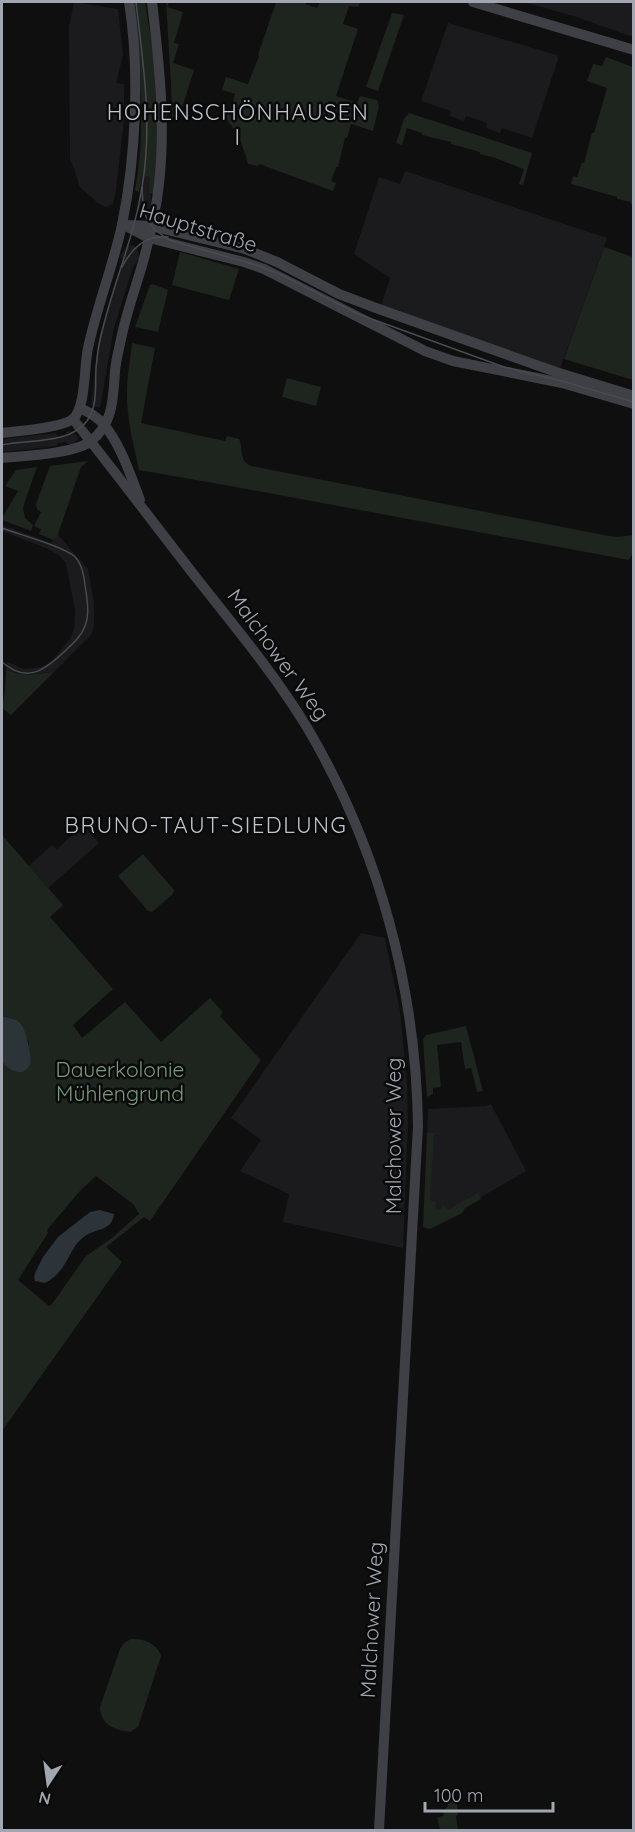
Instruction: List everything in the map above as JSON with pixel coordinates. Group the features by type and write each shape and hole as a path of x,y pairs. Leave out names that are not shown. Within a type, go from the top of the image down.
{"main road":[{"path":"2,433 59,425 73,419 80,408 87,353 122,224 131,160 134,129 134,54 129,2"},
{"path":"2,458 71,450 90,442 105,424 114,398 115,368 121,339 149,238 159,185 163,135 160,66 152,2"},
{"path":"473,2 633,50"},
{"name":"Hauptstraße","path":"122,224 151,226 245,249 288,267 339,294 555,377 633,404"},
{"name":"Hauptstraße","path":"122,224 149,238 264,269 385,332 453,361 555,377 633,396"},
{"path":"385,332 386,321 392,314"},
{"name":"Malchower Weg","path":"80,408 105,424 124,458 146,514"},
{"name":"Malchower Weg","path":"73,419 280,687 326,761 345,799 376,878 398,951 406,990 416,1070 418,1136 379,1830"}],"shaded area":[{"path":"74,2 118,9 123,55 116,83 124,84 124,120 116,190 113,204 106,207 80,187 70,158 69,27"},
{"path":"523,2 633,2 633,37 577,17"},
{"path":"448,23 557,55 558,59 532,138 502,128 500,133 486,128 487,123 466,116 464,121 450,116 451,111 421,101"},
{"path":"405,171 607,238 560,369 381,306 390,278 354,254 379,177 400,184"},
{"path":"142,176 150,177 151,209 143,214 137,209"},
{"path":"133,245 137,248 140,257 133,267 114,328 100,408 91,405 99,337 123,259 120,258 121,254 127,246"},
{"path":"70,431 79,437 74,444 58,443 57,446 2,452 2,439 56,433 57,436 66,435 66,432"},
{"path":"2,525 51,543 58,535 88,569 94,603 94,626 91,635 54,672 24,675 6,669 7,662 24,669 41,667 52,661 70,639 74,629 75,611 66,563 60,556 48,549 2,531"},
{"path":"83,825 99,843 48,888 29,866 52,845 57,849"},
{"path":"361,933 385,938 400,1011 407,1081 408,1123 403,1248 283,1222 289,1194 240,1171 261,1140 231,1118"},
{"path":"2,1016 18,1021 25,1031 31,1062 23,1072 11,1069 2,1061"},
{"path":"491,1104 526,1171 452,1214 426,1207 428,1109"},
{"path":"100,1210 114,1214 110,1223 79,1241 64,1266 53,1278 45,1283 35,1281 36,1271 43,1257 58,1237 90,1212"}],"green space":[{"path":"133,2 145,2 156,72 158,142 154,194 149,193 150,177 142,176 139,192 135,191 140,146 141,99"},
{"path":"166,2 169,2 167,7 183,12 174,43 179,44 173,63 194,70 178,120 172,119"},
{"path":"276,2 306,2 305,4 317,8 320,2 360,2 358,7 349,6 343,24 358,29 336,96 357,103 360,96 377,100 379,106 373,131 351,124 338,167 331,181 336,183 333,191 259,164 258,166 248,164 239,139 224,117 231,108 235,94 222,90 226,77 248,84"},
{"path":"392,13 404,15 378,91 366,87"},
{"path":"606,57 633,67 633,205 617,197 571,184 573,176 577,177 582,162 584,163 607,88 587,81 593,64 602,66"},
{"path":"409,113 532,153 523,185 519,184 524,169 480,154 480,152 451,144 451,142 422,135 422,133 407,128 402,145 396,143 404,119"},
{"path":"604,247 633,257 633,380 564,359"},
{"path":"180,252 239,269 229,300 172,285"},
{"path":"150,285 168,290 158,332 135,327"},
{"path":"132,343 155,348 141,423 225,441 227,436 239,439 244,461 251,466 609,536 633,535 633,553 629,560 139,470 127,400"},
{"path":"287,378 321,387 316,406 282,397"},
{"path":"88,461 81,467 57,537 53,540 39,534 41,529 34,526 41,512 37,509 36,504 50,466"},
{"path":"37,467 23,508 25,518 33,525 31,531 2,520 18,491 5,486 16,470"},
{"path":"6,669 23,674 54,672 11,715 2,708"},
{"name":"Dauerkolonie Mühlengrund","path":"2,835 63,905 50,917 113,989 73,1025 82,1038 125,1002 161,1042 210,998 223,1012 220,1016 261,1060 150,1221 144,1217 106,1247 122,1262 2,1431 2,1061 10,1069 18,1070 29,1066 31,1060 28,1053 29,1042 14,1019 2,1016","holes":["96,1176 134,1205 139,1214 112,1238 86,1256 49,1306 18,1280 48,1233 47,1230 79,1192"]},
{"path":"143,854 174,890 173,894 152,912 148,911 118,876"},
{"path":"466,1026 483,1091 477,1092 471,1068 465,1069 461,1042 437,1045 441,1087 433,1088 433,1094 427,1097 423,1039 426,1035"},
{"path":"427,1133 440,1133 434,1134 430,1200 436,1202 435,1209 441,1210 443,1204 448,1210 478,1193 481,1199 465,1208 462,1213 430,1229 423,1227"},
{"path":"131,1639 149,1643 157,1648 161,1656 138,1727 130,1732 119,1730 105,1722 100,1707 120,1649"},
{"path":"448,1801 457,1801 458,1830 440,1830 437,1818 444,1815 443,1811 448,1806"}],"tram line":[{"path":"2,445 48,440 70,434 87,421 93,409 99,344 134,225 145,164 146,94 136,2"},
{"path":"142,187 143,207 147,219 154,229 169,240 259,266 284,276 358,314 504,367 634,402"},
{"path":"122,267 140,244 153,238 168,237"},
{"path":"2,528 50,544 74,556 83,573 88,611 87,621 79,637 43,669 28,673 20,672 2,662"}],"district":[{"name":"HOHENSCHÖNHAUSEN I","path":"238,124"},
{"name":"BRUNO-TAUT-SIEDLUNG","path":"206,825"}]}
